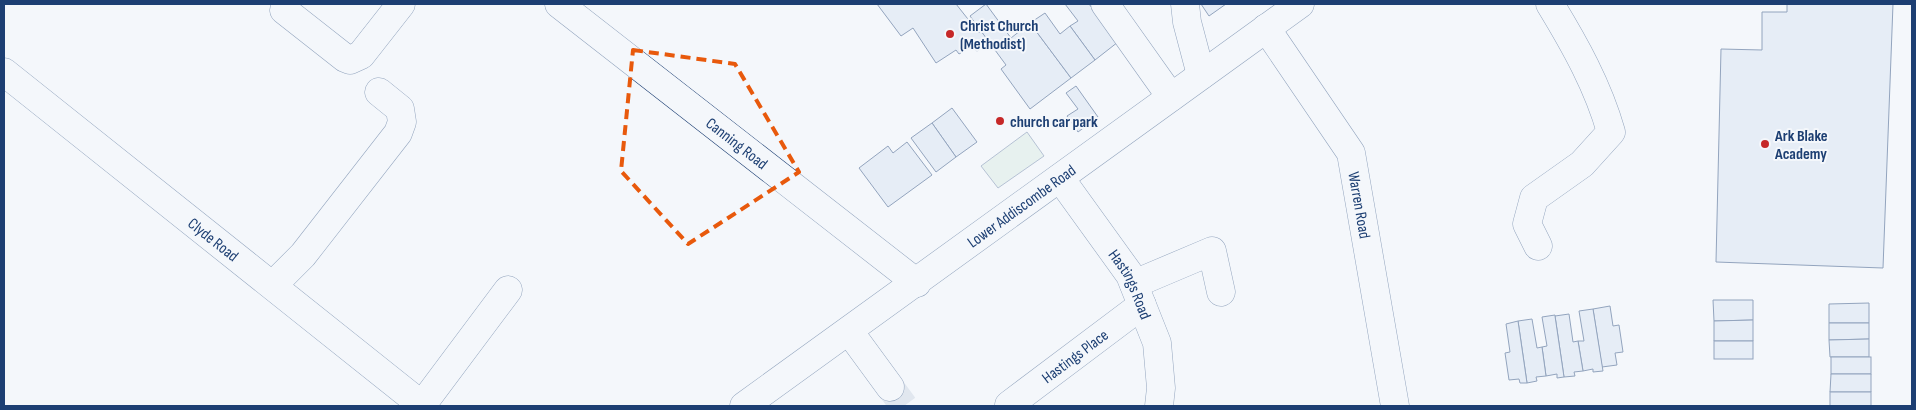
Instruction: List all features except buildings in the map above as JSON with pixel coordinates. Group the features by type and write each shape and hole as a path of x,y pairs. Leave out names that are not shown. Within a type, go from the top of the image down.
{"street":[{"path":"284,10 350,60 361,55 401,4"},
{"name":"Canning Road","path":"559,4 917,283"},
{"path":"1105,4 1171,97"},
{"path":"1185,4 1187,22 1201,75"},
{"name":"Lower Addiscombe Road","path":"744,406 917,283 1300,4"},
{"path":"1538,246 1527,224 1534,198 1582,164 1611,132 1604,106 1577,48 1550,4"},
{"name":"Warren Road","path":"1266,28 1351,153 1394,406"},
{"name":"Clyde Road","path":"4,72 422,406"},
{"path":"273,286 303,255 398,133 402,122 400,110 379,92"},
{"name":"Hastings Road","path":"1060,178 1130,275 1157,343 1161,388 1159,406"},
{"name":"Hastings Place","path":"1009,405 1138,295 1212,251 1221,292"},
{"path":"422,406 508,290"},
{"path":"849,331 890,387"}],"highlighted area":[{"path":"633,50 735,64 799,172 688,244 621,171"}],"shaded area":[{"path":"1027,132 1044,156 998,188 981,166"}],"tunnel":[{"path":"890,387 904,406"}],"place":[{"name":"Christ Church (Methodist)","path":"950,34"},
{"name":"church car park","path":"1000,121"},
{"name":"Ark Blake Academy","path":"1765,144"}]}
